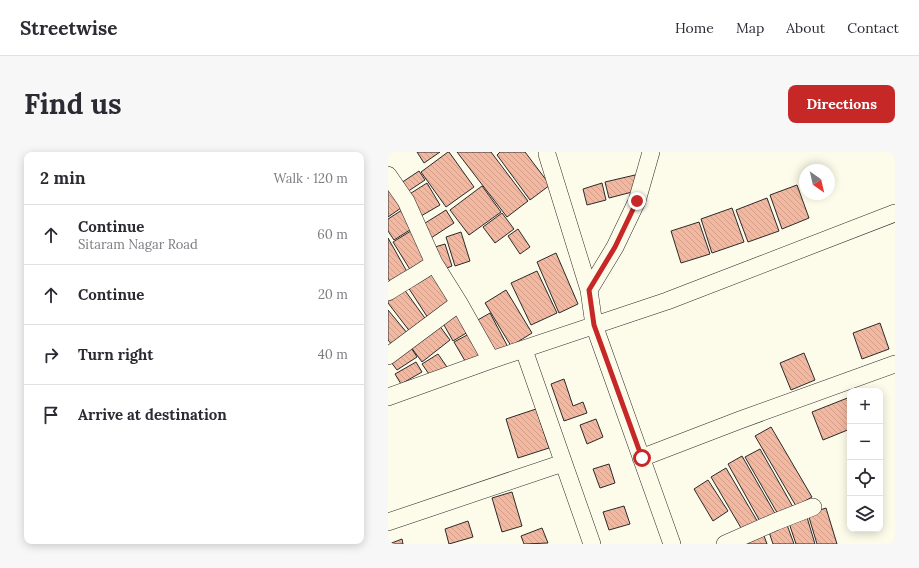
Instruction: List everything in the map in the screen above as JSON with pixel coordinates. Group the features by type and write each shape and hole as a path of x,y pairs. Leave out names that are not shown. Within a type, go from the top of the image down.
{"street":[{"path":"589,290 615,247 637,201 651,152"},
{"path":"547,154 589,290 594,325 672,544"},
{"path":"388,175 406,201 434,263 459,303 490,360"},
{"path":"388,397 490,360 524,350 667,301 895,213"},
{"path":"388,292 434,263"},
{"path":"388,356 459,303"},
{"path":"524,350 563,463 586,543"},
{"path":"642,458 740,420 895,364"},
{"path":"388,522 563,463"},
{"path":"725,544 813,507"}],"building":[{"path":"417,152 440,152 424,163"},
{"path":"448,152 474,187 446,207 421,172"},
{"path":"457,152 491,152 528,201 507,217"},
{"path":"500,152 525,152 550,185 530,200 497,155"},
{"path":"419,171 425,180 407,192 401,183"},
{"path":"635,175 640,190 609,198 605,182"},
{"path":"427,183 440,205 421,216 408,195"},
{"path":"602,183 606,200 587,205 583,189"},
{"path":"797,185 799,190 799,200 802,200 809,218 782,229 770,195"},
{"path":"482,186 501,212 469,235 450,210"},
{"path":"389,190 401,208 388,217 388,191"},
{"path":"767,198 779,231 748,242 736,210"},
{"path":"732,208 744,242 712,253 701,219"},
{"path":"402,210 413,228 394,240 388,231 388,219"},
{"path":"446,210 454,223 431,238 422,225"},
{"path":"502,213 514,229 495,243 483,227"},
{"path":"699,222 710,254 681,263 671,231"},
{"path":"414,229 427,267 414,276 393,242"},
{"path":"518,229 530,247 520,254 508,236"},
{"path":"461,232 470,261 455,266 446,237"},
{"path":"388,238 410,277 393,287 388,278"},
{"path":"445,244 452,266 442,270 435,247"},
{"path":"556,253 578,304 559,313 537,262"},
{"path":"429,269 451,303 428,318 406,284"},
{"path":"537,271 557,313 531,325 511,283"},
{"path":"401,285 427,321 411,333 388,303 388,293"},
{"path":"506,290 532,333 511,346 485,303"},
{"path":"388,310 408,334 393,346 388,340"},
{"path":"455,310 468,332 453,341 440,318"},
{"path":"490,313 509,349 495,357 476,321"},
{"path":"436,321 450,340 422,362 408,343"},
{"path":"880,323 889,349 862,359 853,333"},
{"path":"469,334 483,358 468,366 454,342"},
{"path":"408,343 417,357 397,370 388,358"},
{"path":"804,353 815,380 791,390 780,363"},
{"path":"438,354 447,367 431,377 422,364"},
{"path":"416,362 422,372 401,384 395,374"},
{"path":"564,379 573,406 583,402 587,413 564,421 551,384"},
{"path":"847,398 847,430 823,440 812,412"},
{"path":"536,409 549,448 518,458 506,419"},
{"path":"596,419 603,437 587,444 580,425"},
{"path":"771,427 812,497 796,506 755,436"},
{"path":"760,449 793,507 779,516 745,457"},
{"path":"742,456 777,517 762,525 728,464"},
{"path":"609,464 615,483 600,488 593,469"},
{"path":"726,468 759,524 744,533 711,477"},
{"path":"708,480 728,511 713,521 694,489"},
{"path":"512,492 522,526 502,532 492,498"},
{"path":"624,506 630,524 609,530 603,512"},
{"path":"826,508 837,544 817,544 808,514"},
{"path":"806,514 815,544 796,544 788,520"},
{"path":"468,521 473,537 449,544 445,529"},
{"path":"786,522 794,544 773,544 768,529"},
{"path":"542,528 548,543 524,544 521,536"},
{"path":"763,533 767,544 746,544"},
{"path":"402,539 403,544 389,544"}],"route":[{"path":"637,201 615,247 589,290 594,325 642,458"}]}
